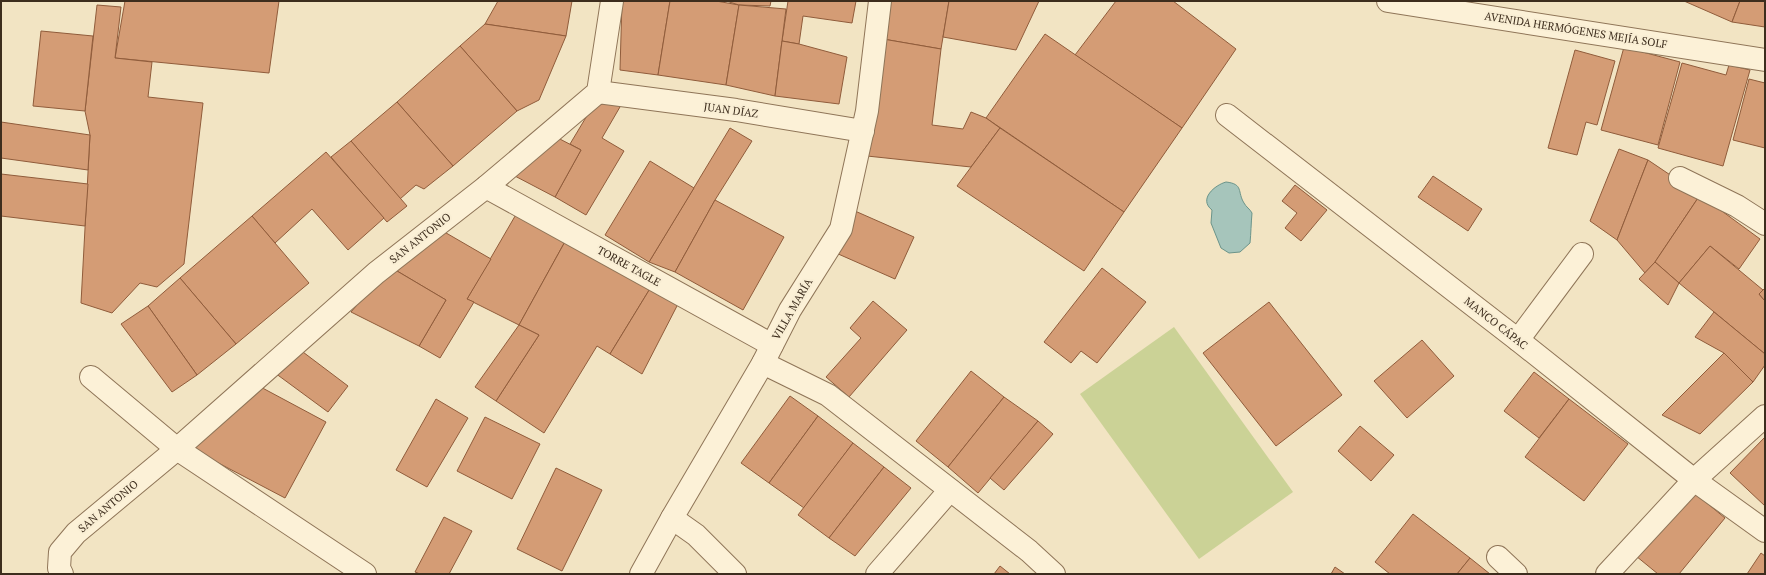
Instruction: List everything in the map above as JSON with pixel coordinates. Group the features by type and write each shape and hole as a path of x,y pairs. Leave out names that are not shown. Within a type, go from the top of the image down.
{"street":[{"path":"598,92 612,1"},
{"name":"VILLA MARÍA","path":"641,574 767,354 790,310 841,229 867,112 880,1"},
{"name":"AVENIDA HERMÓGENES MEJÍA SOLF","path":"1388,1 1765,60"},
{"name":"JUAN DÍAZ","path":"598,92 736,110 863,131"},
{"name":"SAN ANTONIO","path":"62,574 59,568 60,552 76,533 177,449 376,273 486,187 598,92"},
{"name":"MANCO CÁPAC","path":"1227,116 1518,340 1694,480 1765,530"},
{"path":"1680,178 1737,206 1765,224"},
{"name":"TORRE TAGLE","path":"486,187 767,354 828,395 1029,551 1054,574"},
{"path":"1518,340 1582,254"},
{"path":"91,377 177,449 365,574"},
{"path":"1607,574 1694,480 1765,416"},
{"path":"877,574 950,490"},
{"path":"672,518 696,535 735,574"},
{"path":"1498,557 1516,574"}],"green space":[{"path":"1174,327 1293,492 1199,559 1080,394"}],"water":[{"path":"1226,182 1232,183 1238,187 1244,203 1252,213 1250,243 1240,252 1229,253 1221,248 1211,223 1212,210 1208,206 1207,197 1213,189"}],"building":[{"path":"125,1 279,1 269,73 115,58"},
{"path":"498,1 572,1 566,36 485,24"},
{"path":"622,1 670,1 658,75 620,70"},
{"path":"670,1 716,1 739,5 726,85 658,75"},
{"path":"726,1 771,1 770,6 739,5"},
{"path":"788,1 856,1 852,23 803,16 799,44 782,41"},
{"path":"890,1 949,1 941,49 883,39"},
{"path":"949,1 1039,1 1016,50 943,37"},
{"path":"1116,1 1173,1 1236,49 1182,128 1075,55"},
{"path":"1684,1 1740,1 1732,22"},
{"path":"1740,1 1765,1 1765,27 1732,22"},
{"path":"97,5 121,7 115,58 152,62 148,97 203,103 184,264 157,287 140,283 112,313 81,303 90,135 85,111"},
{"path":"739,5 786,9 775,96 726,85"},
{"path":"485,24 566,36 539,100 517,111 460,46"},
{"path":"41,31 93,36 85,111 33,106"},
{"path":"1045,34 1182,128 1124,212 986,118"},
{"path":"883,39 941,49 932,125 963,129 971,112 986,118 1000,128 971,167 867,156"},
{"path":"782,41 847,57 839,104 775,96"},
{"path":"460,46 517,111 453,166 397,102"},
{"path":"1624,47 1680,62 1658,145 1601,130"},
{"path":"1575,50 1615,61 1597,125 1586,122 1577,155 1548,148"},
{"path":"1682,63 1726,75 1729,65 1750,70 1723,166 1658,148"},
{"path":"1749,79 1765,83 1765,148 1733,140"},
{"path":"597,99 624,100 602,138 624,151 586,215 555,197 581,150 570,144"},
{"path":"397,102 453,166 424,189 416,185 400,199 351,141"},
{"path":"1,122 90,135 88,170 1,158"},
{"path":"730,128 752,141 715,200 675,272 649,262"},
{"path":"1000,128 1124,212 1084,271 957,186"},
{"path":"554,136 581,150 555,197 513,175"},
{"path":"351,141 407,206 387,222 331,157"},
{"path":"1619,149 1648,160 1617,240 1590,221"},
{"path":"326,152 384,218 348,250 312,209 275,243 252,216"},
{"path":"1648,160 1700,195 1655,262 1645,273 1617,240"},
{"path":"650,161 694,188 649,262 605,235"},
{"path":"1,174 88,184 85,226 1,216"},
{"path":"1433,176 1482,209 1468,231 1418,197"},
{"path":"1295,185 1327,210 1301,241 1285,228 1297,213 1282,201"},
{"path":"1700,195 1760,239 1739,269 1710,246 1679,283 1655,262"},
{"path":"715,200 784,237 743,310 675,272"},
{"path":"518,211 567,238 519,325 467,299"},
{"path":"855,211 914,237 895,279 836,253"},
{"path":"252,216 309,283 236,344 180,278"},
{"path":"441,230 491,259 467,299 474,302 440,358 419,346 446,300 397,271"},
{"path":"567,238 651,287 610,354 597,346 544,433 496,401 539,335 519,325"},
{"path":"1710,246 1763,290 1759,294 1765,301 1765,354 1679,283"},
{"path":"1655,262 1679,283 1668,305 1639,279"},
{"path":"1102,268 1146,302 1097,363 1081,351 1071,363 1044,342"},
{"path":"397,271 446,300 419,346 351,312 384,273"},
{"path":"180,278 236,344 197,375 148,306"},
{"path":"651,287 678,304 642,374 610,354"},
{"path":"1765,288 1765,301 1759,294"},
{"path":"873,301 907,330 849,397 826,377 861,338 850,328"},
{"path":"1269,302 1342,395 1276,446 1203,353"},
{"path":"148,306 197,375 172,392 121,324"},
{"path":"1714,312 1765,354 1765,365 1753,382 1724,353 1695,337"},
{"path":"519,325 539,335 496,401 475,387"},
{"path":"1422,340 1454,376 1407,418 1374,381"},
{"path":"295,346 348,386 328,412 275,373"},
{"path":"1724,353 1753,382 1700,434 1662,415"},
{"path":"971,371 1004,397 948,467 916,441"},
{"path":"1534,372 1569,399 1539,438 1504,411"},
{"path":"255,384 326,422 285,498 186,446"},
{"path":"790,396 818,416 769,483 741,463"},
{"path":"1004,397 1038,421 978,493 948,467"},
{"path":"436,399 468,418 427,487 396,470"},
{"path":"1569,399 1628,444 1584,501 1525,457"},
{"path":"818,416 853,443 804,508 769,483"},
{"path":"485,417 540,444 512,499 457,471"},
{"path":"1038,421 1053,434 1004,490 990,478"},
{"path":"1360,426 1394,455 1371,481 1338,451"},
{"path":"1765,437 1765,506 1730,473"},
{"path":"853,443 884,467 829,538 798,515"},
{"path":"884,467 911,488 855,556 829,538"},
{"path":"556,468 602,490 562,571 517,549"},
{"path":"1691,490 1725,518 1679,574 1658,574 1636,556"},
{"path":"1413,514 1470,558 1457,574 1390,574 1375,562"},
{"path":"444,517 472,531 449,574 420,574 415,572"},
{"path":"1761,553 1765,556 1765,574 1747,574"},
{"path":"1470,558 1490,574 1457,574"},
{"path":"1000,566 1010,574 994,574"},
{"path":"1335,567 1345,574 1331,574"}]}
